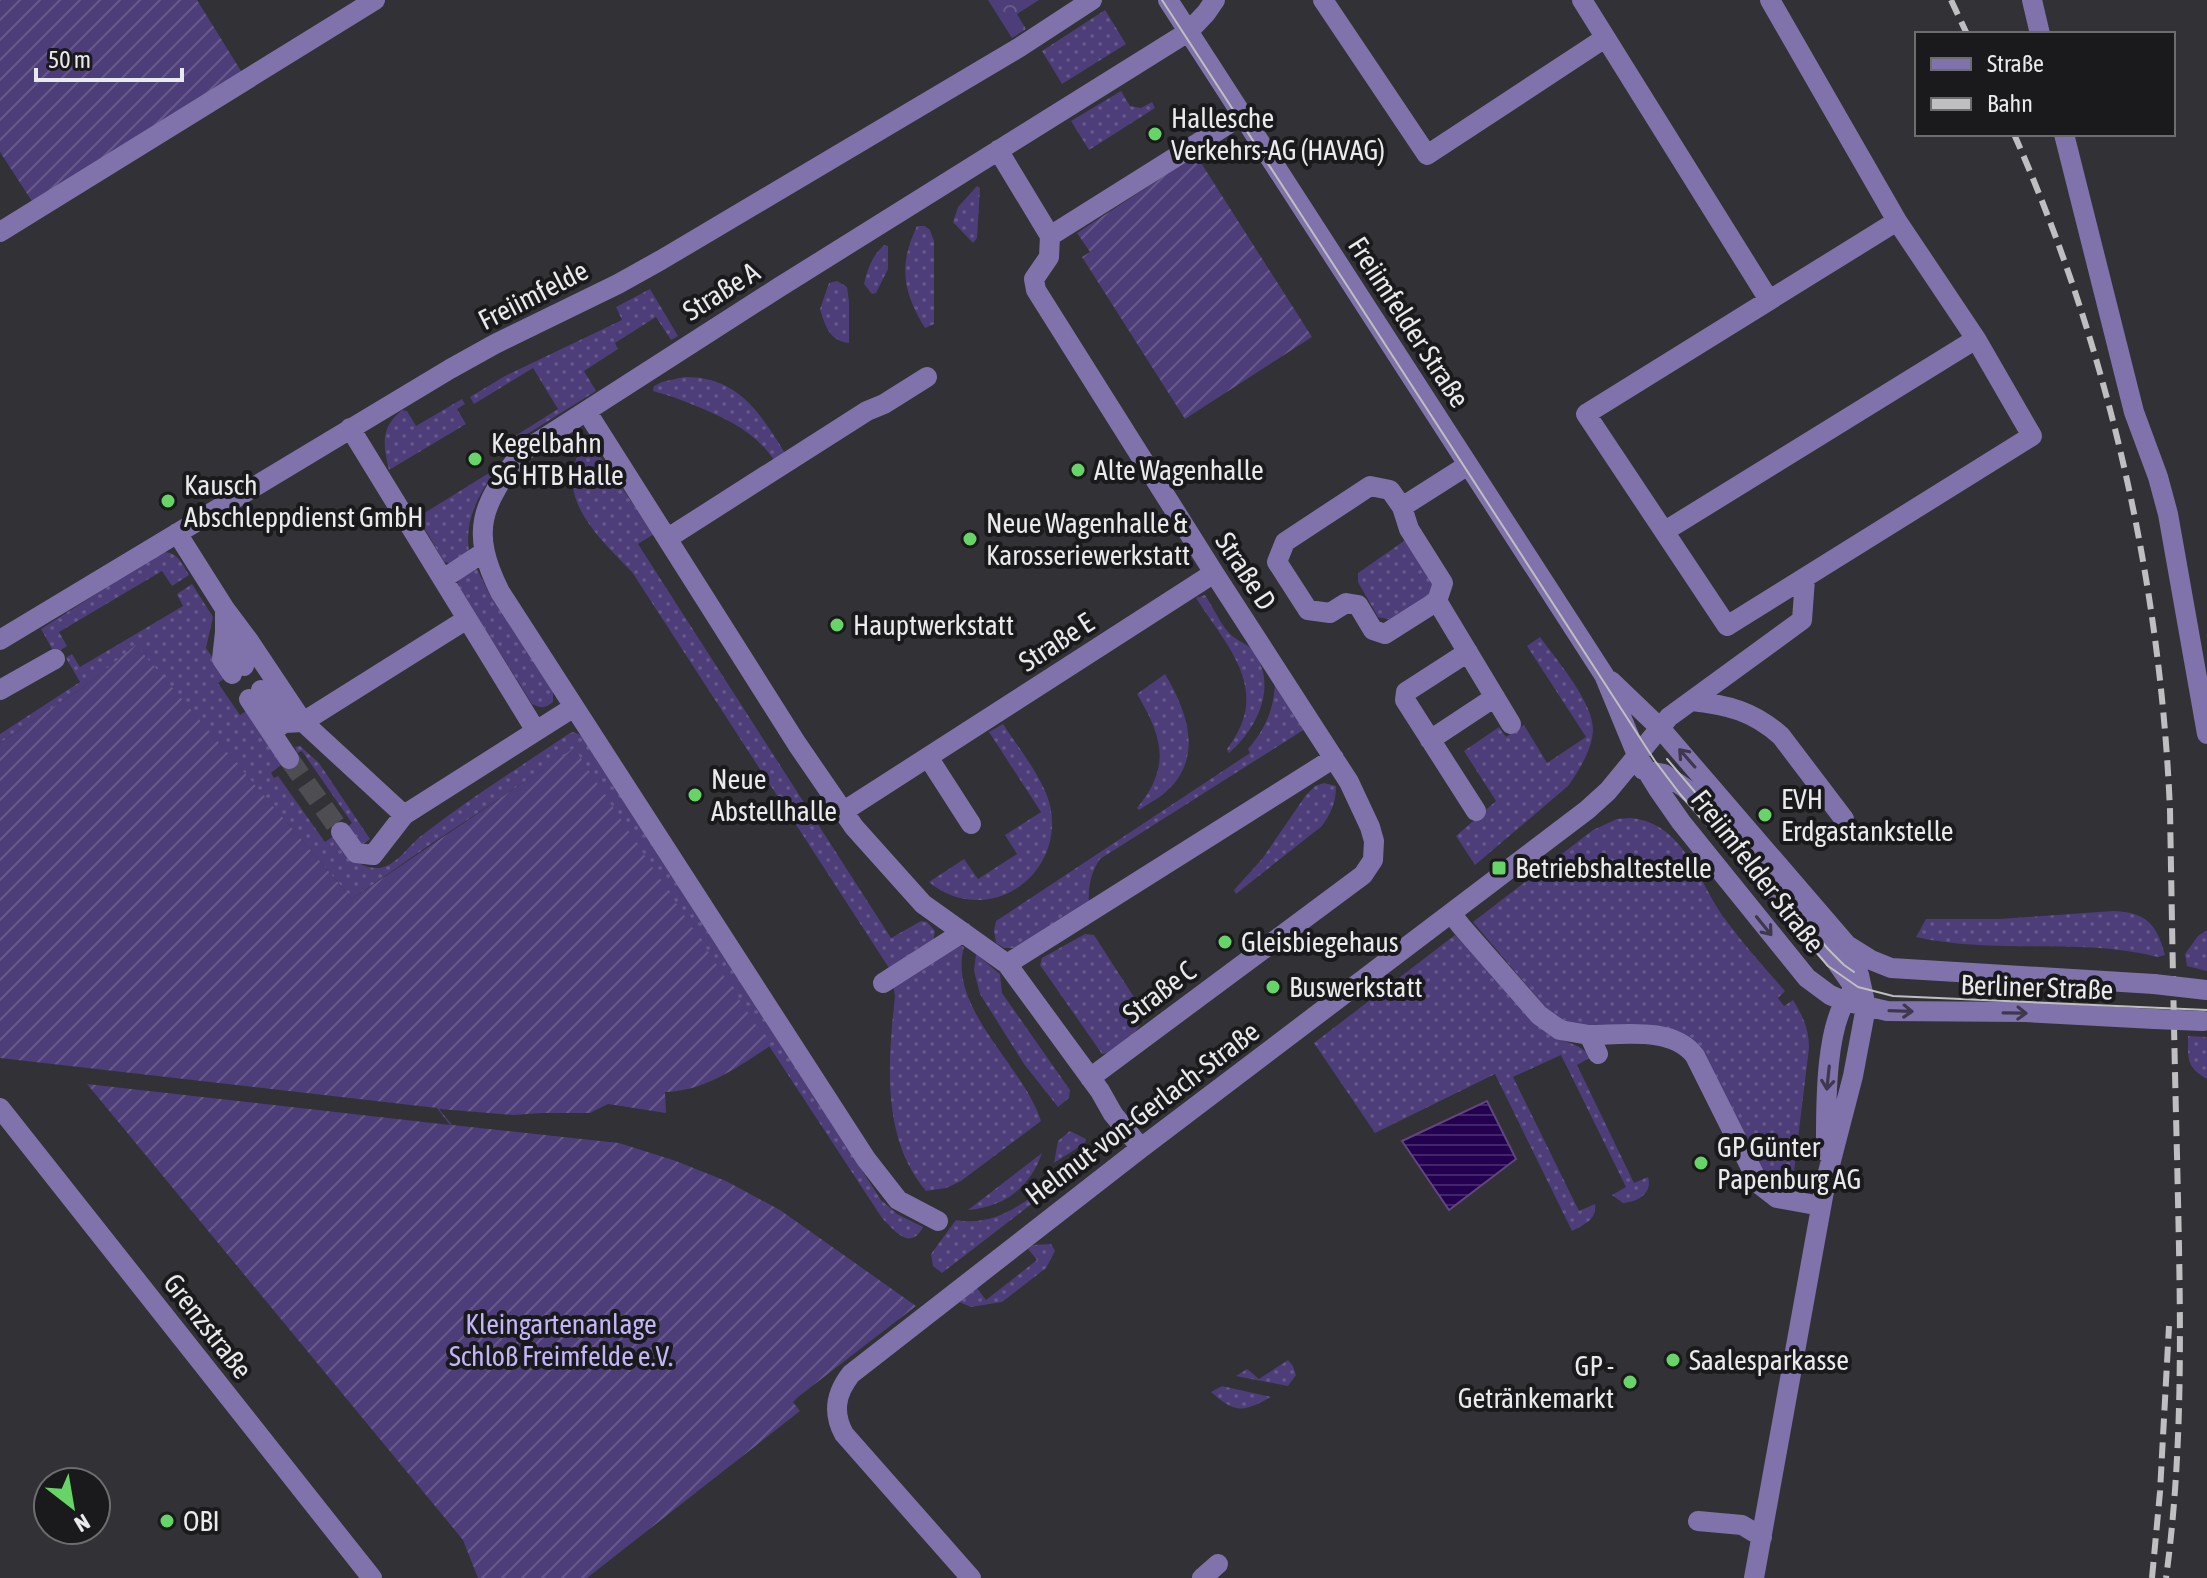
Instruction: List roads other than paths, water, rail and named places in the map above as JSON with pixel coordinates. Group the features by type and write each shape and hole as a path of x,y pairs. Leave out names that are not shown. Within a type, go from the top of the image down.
{"street":[{"path":"0,232 375,0"},
{"name":"Freiimfelde","path":"0,640 495,344 661,260 1020,47 1092,0"},
{"name":"Freiimfelder Straße","path":"1168,0 1604,675 1642,762 1681,822 1801,971 1818,986 1857,995"},
{"name":"Straße A","path":"483,546 488,503 521,453 1188,32 1215,0"},
{"path":"1323,0 1427,155 1605,38"},
{"path":"1582,0 1769,300"},
{"path":"1770,0 1897,221 1976,339 2032,436 1727,626 1586,414 1897,221"},
{"path":"2032,0 2040,32"},
{"path":"998,150 1050,236 1241,116"},
{"path":"2065,136 2134,412 2168,514 2207,734"},
{"name":"Straße D","path":"1050,236 1049,257 1034,279 1036,290 1349,782 1370,827 1374,841 1373,860"},
{"path":"1665,531 1976,339"},
{"path":"668,538 861,415 927,377"},
{"path":"587,412 797,744 854,827 923,904 1007,964 1113,1114 1141,1148"},
{"path":"350,428 536,731"},
{"path":"1402,507 1468,465"},
{"path":"1370,486 1390,490 1402,507 1409,529 1443,583 1437,601 1385,634 1373,630 1358,605 1346,603 1330,613 1308,610 1277,562 1285,542 1370,486"},
{"path":"177,533 249,641 286,726 289,759"},
{"path":"443,579 483,546 487,567 500,592 866,1159 898,1200 938,1221"},
{"name":"Straße E","path":"844,811 1214,573"},
{"name":"Helmut-von-Gerlach-Straße","path":"971,1578 844,1434 836,1413 839,1393 851,1374 1141,1148 1587,810 1621,774 1642,762 1669,717 1802,620 1805,579"},
{"path":"1437,601 1511,724"},
{"path":"225,609 222,659 238,670"},
{"path":"286,726 467,619"},
{"path":"1468,652 1406,692 1405,700 1476,811"},
{"path":"0,690 55,659"},
{"name":"Freiimfelder Straße","path":"1604,675 1660,728 1847,945"},
{"path":"255,694 286,726 404,815"},
{"path":"1430,740 1495,697"},
{"path":"1692,701 1727,705 1750,714 1772,728 1844,819"},
{"path":"341,832 356,853 373,855 404,815 574,707"},
{"path":"928,757 971,824"},
{"path":"1007,964 1334,758"},
{"path":"1642,762 1685,788 1709,811 1833,957 1857,995"},
{"name":"Straße C","path":"1090,1078 1363,875 1373,860"},
{"path":"1451,913 1539,1015 1560,1030 1589,1035 1659,1035 1684,1044 1695,1056 1759,1184 1777,1198 1821,1206"},
{"path":"883,983 963,932"},
{"path":"1847,945 1857,995"},
{"name":"Berliner Straße","path":"1847,945 1891,968 2207,990"},
{"path":"1754,1578 1826,1180 1828,1076 1838,1019 1877,973 1891,968"},
{"name":"Berliner Straße","path":"1857,995 1887,1011 2025,1012 2205,1021"},
{"path":"1589,1035 1598,1054"},
{"name":"Grenzstraße","path":"2,1116 372,1578"},
{"path":"1698,1521 1742,1525 1762,1537"},
{"path":"1202,1578 1218,1564"}],"tunnel":[{"path":"289,759 341,832"}],"tram line":[{"path":"1162,0 1655,761 1828,966 1858,987 1893,996 2207,1010"},
{"path":"1667,759 1828,949 1854,972"}],"railway":[{"path":"1951,0 1966,32"},
{"path":"2015,136 2077,297 2102,380 2124,464 2155,636 2170,810 2180,1314 2179,1420 2166,1578"},
{"path":"2152,1578 2169,1326"}],"place":[{"name":"Hallesche Verkehrs-AG (HAVAG)","path":"1155,134"},
{"name":"Kegelbahn SG HTB Halle","path":"475,459"},
{"name":"Alte Wagenhalle","path":"1078,470"},
{"name":"Kausch Abschleppdienst GmbH","path":"168,501"},
{"name":"Neue Wagenhalle & Karosseriewerkstatt","path":"970,539"},
{"name":"Hauptwerkstatt","path":"837,625"},
{"name":"Neue Abstellhalle","path":"695,795"},
{"name":"EVH Erdgastankstelle","path":"1765,815"},
{"name":"Betriebshaltestelle","path":"1499,868"},
{"name":"Gleisbiegehaus","path":"1225,942"},
{"name":"Buswerkstatt","path":"1273,987"},
{"name":"GP Günter Papenburg AG","path":"1701,1163"},
{"name":"Saalesparkasse","path":"1673,1360"},
{"name":"GP - Getränkemarkt","path":"1630,1382"},
{"name":"OBI","path":"167,1521"}],"park label":[{"name":"Kleingartenanlage Schloß Freimfelde e.V.","path":"561,1340"}]}
